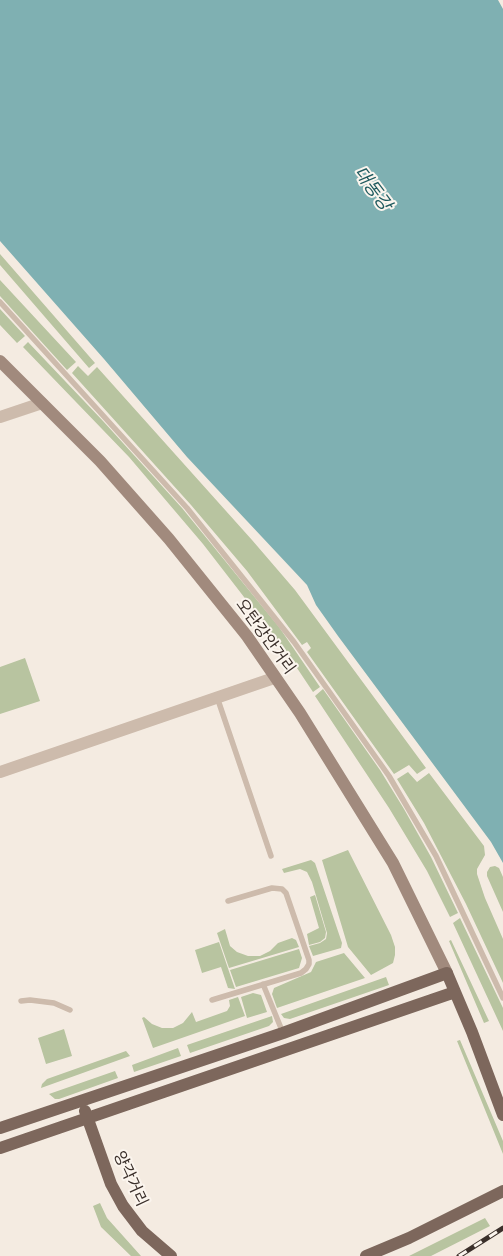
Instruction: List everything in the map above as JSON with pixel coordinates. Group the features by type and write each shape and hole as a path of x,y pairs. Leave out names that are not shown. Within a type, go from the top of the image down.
{"main road":[{"name":"오탄강안거리","path":"0,360 100,461 169,539 247,636 274,678 300,713 393,864 447,973"},
{"path":"0,1128 283,1033 447,973 472,1032 503,1115"},
{"path":"0,1148 455,992"},
{"name":"양각거리","path":"81,1101 111,1184 123,1206 142,1231 171,1256"},
{"path":"366,1256 474,1207 503,1191"}],"street":[{"path":"0,417 42,403"},
{"path":"0,772 274,678"}],"lane":[{"path":"0,302 186,508 294,642 389,776 436,856 503,998"},
{"path":"218,697 271,856"},
{"path":"212,1000 301,973 309,964 286,893 282,889 272,888 228,901"},
{"path":"263,984 283,1033"},
{"path":"21,1001 30,1000 54,1003 70,1010"}],"green space":[{"path":"0,254 95,363 89,368 0,265"},
{"path":"0,280 76,362 67,370 0,296"},
{"path":"0,309 25,336 17,343 0,325"},
{"path":"28,342 182,508 279,627 320,687 313,692 285,650 203,544 129,457 23,347"},
{"path":"78,366 88,376 97,367 252,540 295,590 426,768 417,774 409,765 394,774 307,652 311,648 307,642 302,645 247,571 191,505 72,373"},
{"path":"25,658 40,701 0,714 0,667"},
{"path":"323,689 380,770 404,809 431,857 458,913 450,917 427,871 389,808 315,696"},
{"path":"408,772 417,782 429,773 484,846 485,855 477,869 477,874 503,939 503,983 466,904 424,823 397,779"},
{"path":"348,850 391,935 395,947 393,963 371,975 348,947 322,860"},
{"path":"311,860 315,863 342,943 341,948 313,956 309,946 326,939 327,933 312,882 307,872 300,869 284,873 282,869"},
{"path":"495,866 499,868 503,877 503,912 487,876 490,867"},
{"path":"315,895 326,932 325,938 320,942 309,945 307,934 319,928 310,897"},
{"path":"460,918 503,1008 503,1031 453,923"},
{"path":"225,929 230,946 237,952 248,956 260,956 270,951 278,943 292,938 296,940 299,947 229,968 217,933"},
{"path":"451,940 489,1021 484,1023 449,941"},
{"path":"219,942 235,989 228,988 221,967 202,973 195,950"},
{"path":"299,949 302,958 299,968 236,987 230,970"},
{"path":"344,953 365,978 277,1008 272,994 274,988 311,972 316,962"},
{"path":"386,977 389,985 290,1019 284,1018 281,1014"},
{"path":"253,993 261,995 267,1012 247,1018 241,997"},
{"path":"238,997 245,1016 153,1048 142,1018 144,1017 152,1024 162,1028 173,1028 183,1023 192,1012 196,1022 227,1011 230,1006 229,1000"},
{"path":"272,1016 273,1022 269,1026 190,1053 187,1045"},
{"path":"64,1029 72,1056 46,1064 38,1038"},
{"path":"460,1040 503,1141 503,1154 457,1041"},
{"path":"178,1048 181,1056 134,1072 132,1065"},
{"path":"126,1051 130,1056 41,1088 47,1079"},
{"path":"115,1071 118,1078 59,1099 55,1099 49,1094"},
{"path":"100,1203 107,1218 141,1256 131,1256 101,1227 93,1206"},
{"path":"485,1218 490,1226 431,1256 409,1256"}],"water":[{"name":"대동강","path":"0,0 498,0 503,9 503,863 491,842 316,605 307,585 187,457 0,241"}],"railway":[{"path":"459,1256 503,1228"}]}
